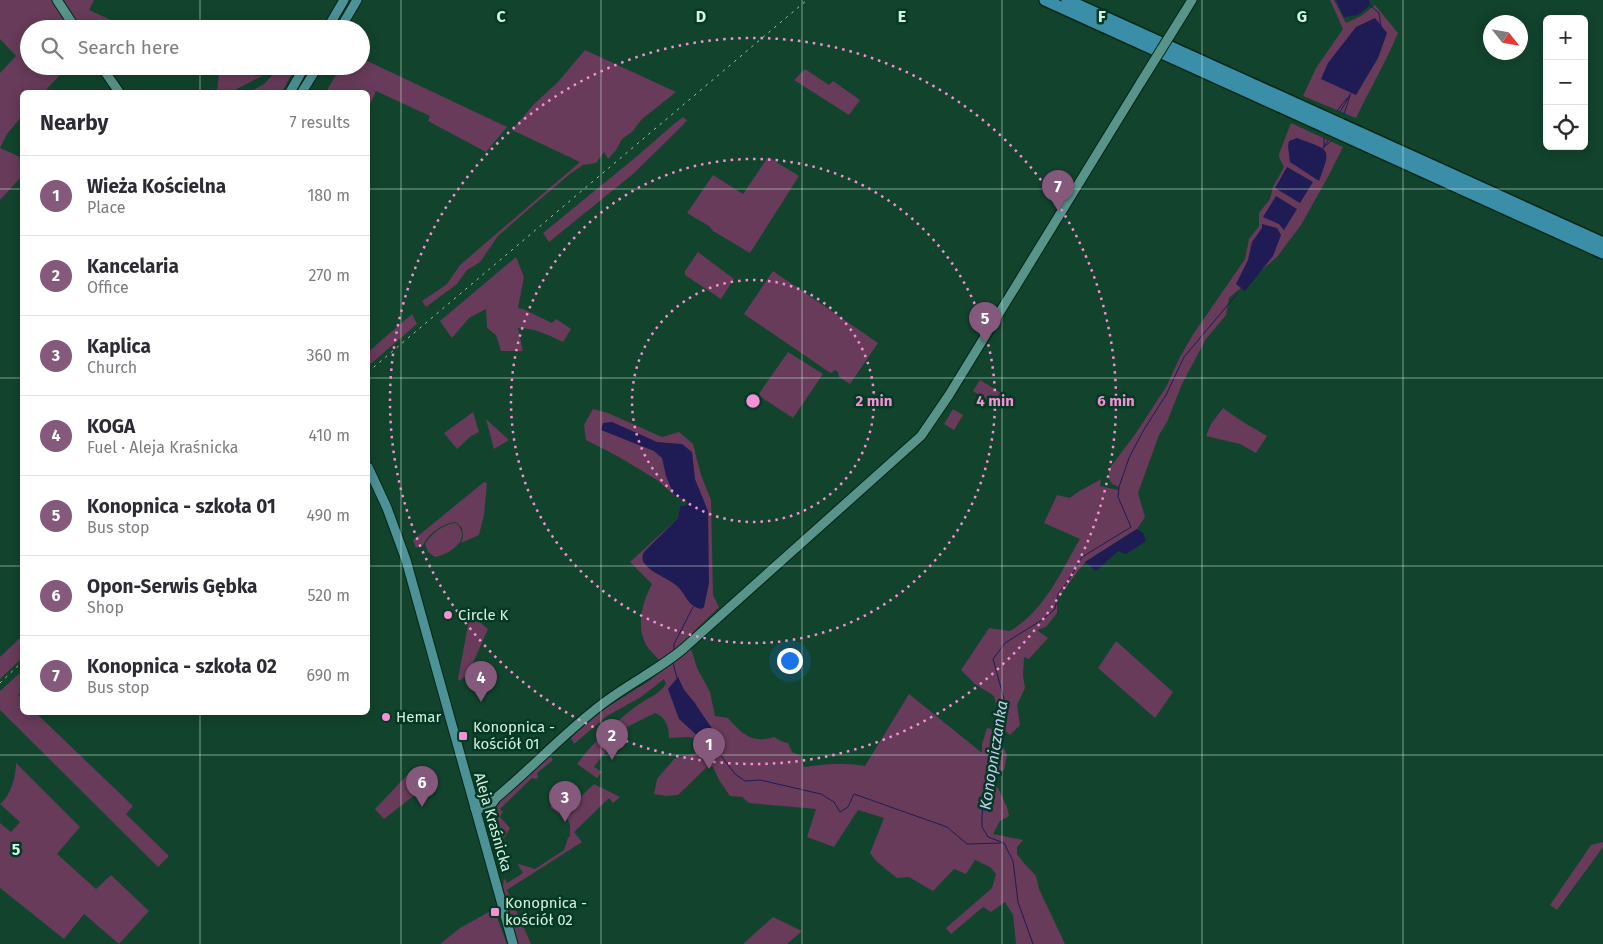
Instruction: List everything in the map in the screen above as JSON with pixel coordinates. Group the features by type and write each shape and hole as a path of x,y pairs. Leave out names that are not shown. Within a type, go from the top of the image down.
{"highway":[{"path":"1045,0 1603,253"},
{"path":"1067,0 1603,243"}],"main road":[{"path":"333,20 344,0"},
{"path":"345,20 357,0"},
{"path":"291,90 300,75"},
{"path":"303,90 312,75"},
{"name":"Aleja Kraśnicka","path":"370,471 403,550 513,944"}],"street":[{"path":"57,0 70,20"},
{"path":"475,808 478,803 496,798 548,749 592,712 683,649 923,435 1192,0"},
{"path":"107,75 118,90"}],"shaded area":[{"path":"0,0 94,0 89,10 111,20 20,20 20,75 60,75 46,90 20,90 20,118 7,134 0,148 0,73 16,56 0,39"},
{"path":"1330,0 1334,0 1346,23 1361,16 1375,5 1398,33 1356,118 1303,96 1316,68 1343,29"},
{"path":"1336,0 1369,0 1370,5 1358,15 1344,17"},
{"path":"1375,18 1387,33 1378,58 1356,95 1321,79 1328,63 1356,27"},
{"path":"585,50 676,92 642,119 632,132 622,139 608,159 604,152 596,163 583,165 531,207 498,236 480,262 467,270 457,284 426,307 422,301 447,284 460,265 580,162 512,130 533,105 557,83"},
{"path":"370,62 507,127 486,152 428,121 430,116 376,91 370,104 370,90 327,90 336,75 370,75"},
{"path":"805,69 829,85 833,81 860,100 849,115 794,80"},
{"path":"219,75 262,76 235,90 217,90"},
{"path":"272,75 291,75 283,90 254,90 264,84"},
{"path":"683,117 687,120 682,126 633,174 549,242 543,233"},
{"path":"1291,123 1343,147 1301,225 1277,257 1229,298 1226,315 1206,339 1182,384 1167,422 1159,435 1138,493 1145,517 1137,529 1085,562 1057,599 1057,613 1046,627 1037,630 1048,638 1029,659 1024,657 1023,675 1025,688 1017,705 1020,725 1010,735 993,721 997,709 994,696 975,684 961,670 989,628 1010,631 1033,613 1051,590 1080,539 1044,523 1057,495 1070,498 1101,479 1100,486 1118,490 1119,487 1112,484 1109,479 1109,469 1136,433 1166,387 1192,336 1245,259 1249,239 1259,226 1259,213 1270,199 1273,187 1284,167 1279,154"},
{"path":"1297,138 1316,145 1325,151 1326,161 1319,181 1290,162 1289,141"},
{"path":"0,148 20,158 20,178 0,200"},
{"path":"768,157 799,176 750,253 687,213 713,175 743,194"},
{"path":"1287,167 1313,182 1300,203 1275,188"},
{"path":"1276,196 1297,209 1284,230 1279,224 1263,217"},
{"path":"1262,224 1277,228 1281,235 1273,256 1245,291 1236,284 1248,260 1252,242 1262,228"},
{"path":"698,252 734,279 721,299 685,275 685,271"},
{"path":"516,257 524,277 518,308 552,323 556,319 571,329 563,342 547,334 518,328 523,351 501,351 496,335 487,328 486,309 469,318 452,338 440,321"},
{"path":"773,271 878,343 850,384 839,377 838,372 835,370 831,373 826,370 744,314"},
{"path":"412,314 417,324 370,364 370,350"},
{"path":"788,352 823,374 793,418 758,395"},
{"path":"980,380 1001,393 994,405 973,391"},
{"path":"1223,408 1267,436 1256,453 1240,444 1206,436 1211,424"},
{"path":"593,409 608,413 662,437 679,432 693,444 701,475 711,500 713,595 719,607 674,651 659,660 646,645 641,630 643,606 652,584 630,562 678,518 680,506 687,505 687,501 674,495 657,480 619,457 586,440 584,425"},
{"path":"953,409 963,415 954,430 944,424"},
{"path":"473,412 479,432 471,436 457,449 444,433"},
{"path":"486,419 509,440 494,449"},
{"path":"612,422 657,442 682,444 692,452 695,479 708,511 709,583 704,607 701,609 690,603 673,583 647,567 643,559 644,552 678,518 680,506 687,505 687,501 674,495 666,476 662,458 654,451 601,430 603,423"},
{"path":"484,482 487,483 484,515 479,535 461,543 463,537 462,528 456,522 446,524 429,536 423,545 416,548 413,540"},
{"path":"456,523 461,529 462,535 458,545 447,553 435,557 428,552 425,544 431,537 442,527"},
{"path":"1137,529 1143,533 1146,541 1126,554 1118,551 1096,571 1085,562"},
{"path":"470,614 488,629 468,674 459,681 458,679"},
{"path":"20,638 20,660 0,679 0,657"},
{"path":"1116,641 1173,692 1155,718 1098,668"},
{"path":"691,648 697,668 710,692 715,716 728,718 743,733 753,738 766,739 774,737 788,743 792,752 801,756 804,767 834,764 865,766 909,694 982,753 982,744 987,728 996,730 1007,755 1004,770 993,777 1007,807 1009,816 1000,821 993,834 1023,840 1017,847 1017,854 1036,876 1039,889 1065,944 1016,944 1013,915 1005,902 991,912 983,907 951,934 946,928 992,888 996,874 990,867 975,860 966,874 954,869 933,891 909,877 897,878 876,861 870,853 884,818 858,810 834,847 807,837 816,809 749,803 742,797 730,796 713,767 707,767 678,795 654,794 657,779 674,759 705,750 703,741 689,737 669,738 666,723 662,717 655,713 627,727 594,767 602,772 597,778 577,764 611,727 635,707 663,688 666,684 664,679 641,697 607,716 574,744 571,738 579,728 604,709 649,681"},
{"path":"20,673 20,693 18,695 20,697 20,715 38,715 133,806 126,814 169,856 158,867 0,710 0,691"},
{"path":"678,677 684,690 722,743 720,754 714,753 679,719 668,689"},
{"path":"549,754 553,760 537,773 538,777 536,779 532,778 500,809 503,812 500,817 510,828 503,840 494,845 486,819 487,814"},
{"path":"16,763 80,827 57,854 96,889 111,875 149,911 119,944 84,914 64,939 0,888 0,823 11,832 20,822 0,804 7,796 12,785"},
{"path":"410,772 426,786 384,819 375,809"},
{"path":"594,784 620,797 613,803 609,798 574,832 582,842 507,890 531,944 518,944 503,887 504,878 507,883 523,873 519,864 535,869 564,850 570,836 570,824 564,813"},
{"path":"573,786 580,792 580,795 559,814 550,807"},
{"path":"1603,842 1603,847 1557,910 1550,905 1591,845"},
{"path":"494,909 507,944 440,944 460,928"},
{"path":"773,917 802,931 787,944 743,944"}],"waterway":[{"path":"1370,5 1379,13 1381,26"},
{"path":"1340,112 1351,93"},
{"path":"1344,114 1350,96"},
{"path":"1337,111 1347,98"},
{"path":"1324,138 1324,147"},
{"path":"1322,150 1328,140"},
{"path":"1324,147 1331,141"},
{"name":"Konopniczanka","path":"1033,944 1018,902 1013,861 1004,843 988,837 982,827 983,804 987,795 992,743 1003,711 1004,699 993,659 1005,643 1042,620 1055,609 1058,594 1082,557 1131,527 1118,497 1119,487 1129,458 1143,431 1166,395 1184,357 1237,294"},
{"path":"674,651 674,644 693,607"},
{"path":"673,663 677,678"},
{"path":"682,688 696,705"},
{"path":"719,753 735,774 745,781 760,780 821,794 834,802 840,812 848,807 854,794 947,827 967,844 1001,843"}],"railway":[{"path":"370,370 807,0"},
{"path":"0,683 20,664"}],"place":[{"name":"Konopnica - szkoła 02","path":"1058,211"},
{"name":"Konopnica - szkoła 01","path":"985,343"},
{"name":"Circle K","path":"448,615"},
{"name":"KOGA","path":"481,702"},
{"name":"Hemar","path":"386,717"},
{"name":"Konopnica - kościół 01","path":"463,736"},
{"name":"Kancelaria","path":"612,760"},
{"name":"Wieża Kościelna","path":"709,769"},
{"name":"Opon-Serwis Gębka","path":"422,807"},
{"name":"Kaplica","path":"565,822"},
{"name":"Konopnica - kościół 02","path":"495,912"}]}
